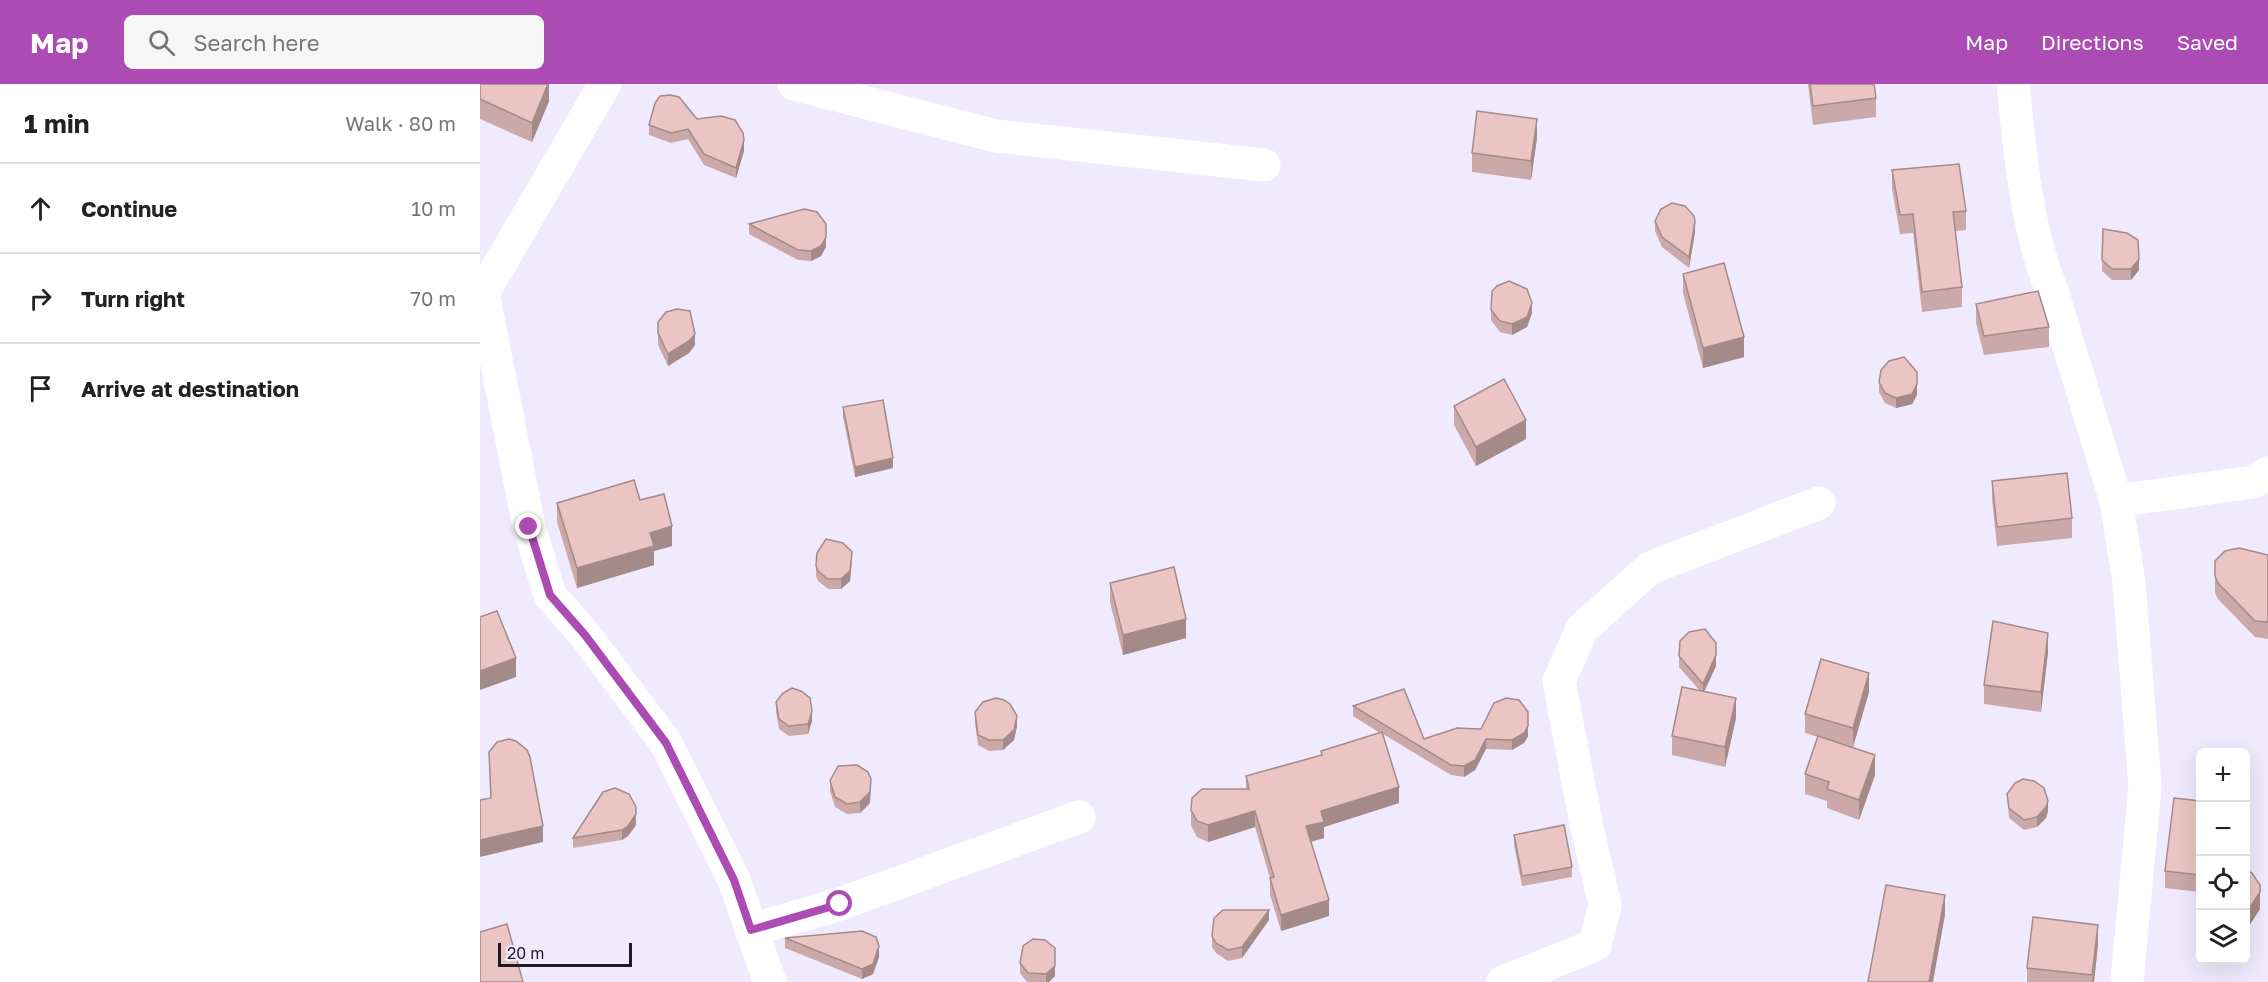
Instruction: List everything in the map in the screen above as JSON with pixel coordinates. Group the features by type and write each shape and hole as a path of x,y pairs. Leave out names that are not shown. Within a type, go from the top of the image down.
{"street":[{"path":"605,84 482,293 529,527 550,595 585,635 666,743 734,880 770,982"},
{"path":"794,84 996,136 1264,165"},
{"path":"2013,84 2020,153 2040,263 2052,291 2116,501 2130,582 2145,786 2127,982"},
{"path":"2116,501 2253,482 2268,473"},
{"path":"1503,982 1594,945 1605,905 1587,828 1559,681 1582,628 1650,568 1819,503"},
{"path":"751,930 840,904 1079,817"}],"building":[{"path":"480,84 548,84 532,123 480,99"},
{"path":"1810,84 1874,84 1876,98 1813,106"},
{"path":"660,96 679,97 697,119 721,116 735,120 743,133 744,140 736,168 704,154 688,129 671,133 649,125 655,103"},
{"path":"1477,111 1537,119 1531,161 1472,153"},
{"path":"1959,164 1966,211 1953,212 1962,287 1922,292 1913,214 1900,215 1892,170"},
{"path":"1672,203 1685,206 1694,216 1689,257 1662,237 1655,221 1661,209"},
{"path":"804,209 817,212 826,224 826,237 821,246 811,251 798,250 749,224"},
{"path":"2103,229 2127,233 2138,240 2139,259 2131,269 2112,269 2102,260"},
{"path":"1724,263 1744,337 1703,348 1683,274"},
{"path":"1509,281 1527,289 1532,303 1527,317 1512,324 1500,321 1491,310 1492,291"},
{"path":"2038,291 2049,327 1984,336 1976,304"},
{"path":"677,309 690,311 695,334 689,341 668,354 658,333 658,322 666,312"},
{"path":"1904,357 1917,372 1917,384 1912,394 1896,398 1885,393 1879,382 1881,370 1889,361"},
{"path":"1504,379 1526,420 1476,447 1454,406"},
{"path":"883,400 893,458 855,467 843,407"},
{"path":"2067,473 2072,518 1997,527 1992,481"},
{"path":"634,480 640,500 664,494 672,526 650,533 654,546 577,568 557,503"},
{"path":"826,539 843,543 852,552 850,571 841,579 828,579 818,571 816,566 817,553"},
{"path":"2239,548 2268,555 2268,622 2255,621 2218,583 2215,576 2215,561 2225,551"},
{"path":"1174,567 1186,619 1123,635 1110,583"},
{"path":"497,611 516,658 480,671 480,617"},
{"path":"1993,621 2048,633 2041,692 1984,685"},
{"path":"1705,629 1716,643 1716,655 1703,684 1679,656 1680,641 1689,632"},
{"path":"1821,659 1869,673 1853,728 1805,714"},
{"path":"1682,687 1736,698 1725,747 1672,736"},
{"path":"792,688 810,698 812,711 808,724 789,726 779,719 776,702 783,693"},
{"path":"1404,689 1424,739 1457,728 1481,729 1494,703 1506,698 1519,700 1528,712 1528,726 1524,733 1512,740 1486,739 1475,760 1464,766 1451,765 1353,706"},
{"path":"996,698 1010,704 1017,716 1014,730 1003,740 989,740 978,735 975,712 983,702"},
{"path":"1382,732 1399,787 1321,811 1324,822 1306,826 1329,900 1281,915 1270,878 1274,877 1255,811 1208,825 1197,821 1191,810 1192,798 1202,789 1249,789 1246,776 1322,755 1321,751"},
{"path":"1818,736 1875,755 1859,800 1827,789 1829,782 1805,774"},
{"path":"509,739 516,741 527,750 530,757 543,826 480,840 480,800 491,798 489,752 497,742"},
{"path":"857,765 868,772 871,779 870,792 860,802 847,804 835,797 830,781 838,766"},
{"path":"2023,779 2034,781 2044,788 2048,801 2037,817 2024,820 2009,808 2007,794 2015,783"},
{"path":"615,788 629,794 636,807 636,814 628,826 622,830 573,838 603,792"},
{"path":"2174,798 2196,801 2196,875 2165,871"},
{"path":"1564,825 1572,867 1522,876 1514,835"},
{"path":"2250,872 2260,885 2260,892 2250,907"},
{"path":"1886,885 1945,895 1929,982 1868,982"},
{"path":"1223,910 1269,910 1242,947 1228,950 1216,943 1212,936 1214,918"},
{"path":"2033,917 2098,925 2092,975 2027,968"},
{"path":"507,924 523,982 480,982 480,932"},
{"path":"862,931 876,937 879,946 873,964 862,969 785,938"},
{"path":"1033,939 1045,940 1055,948 1055,966 1046,974 1028,973 1020,963 1023,946"}],"route":[{"path":"529,527 550,595 585,635 666,743 734,880 751,930 840,904"}]}
